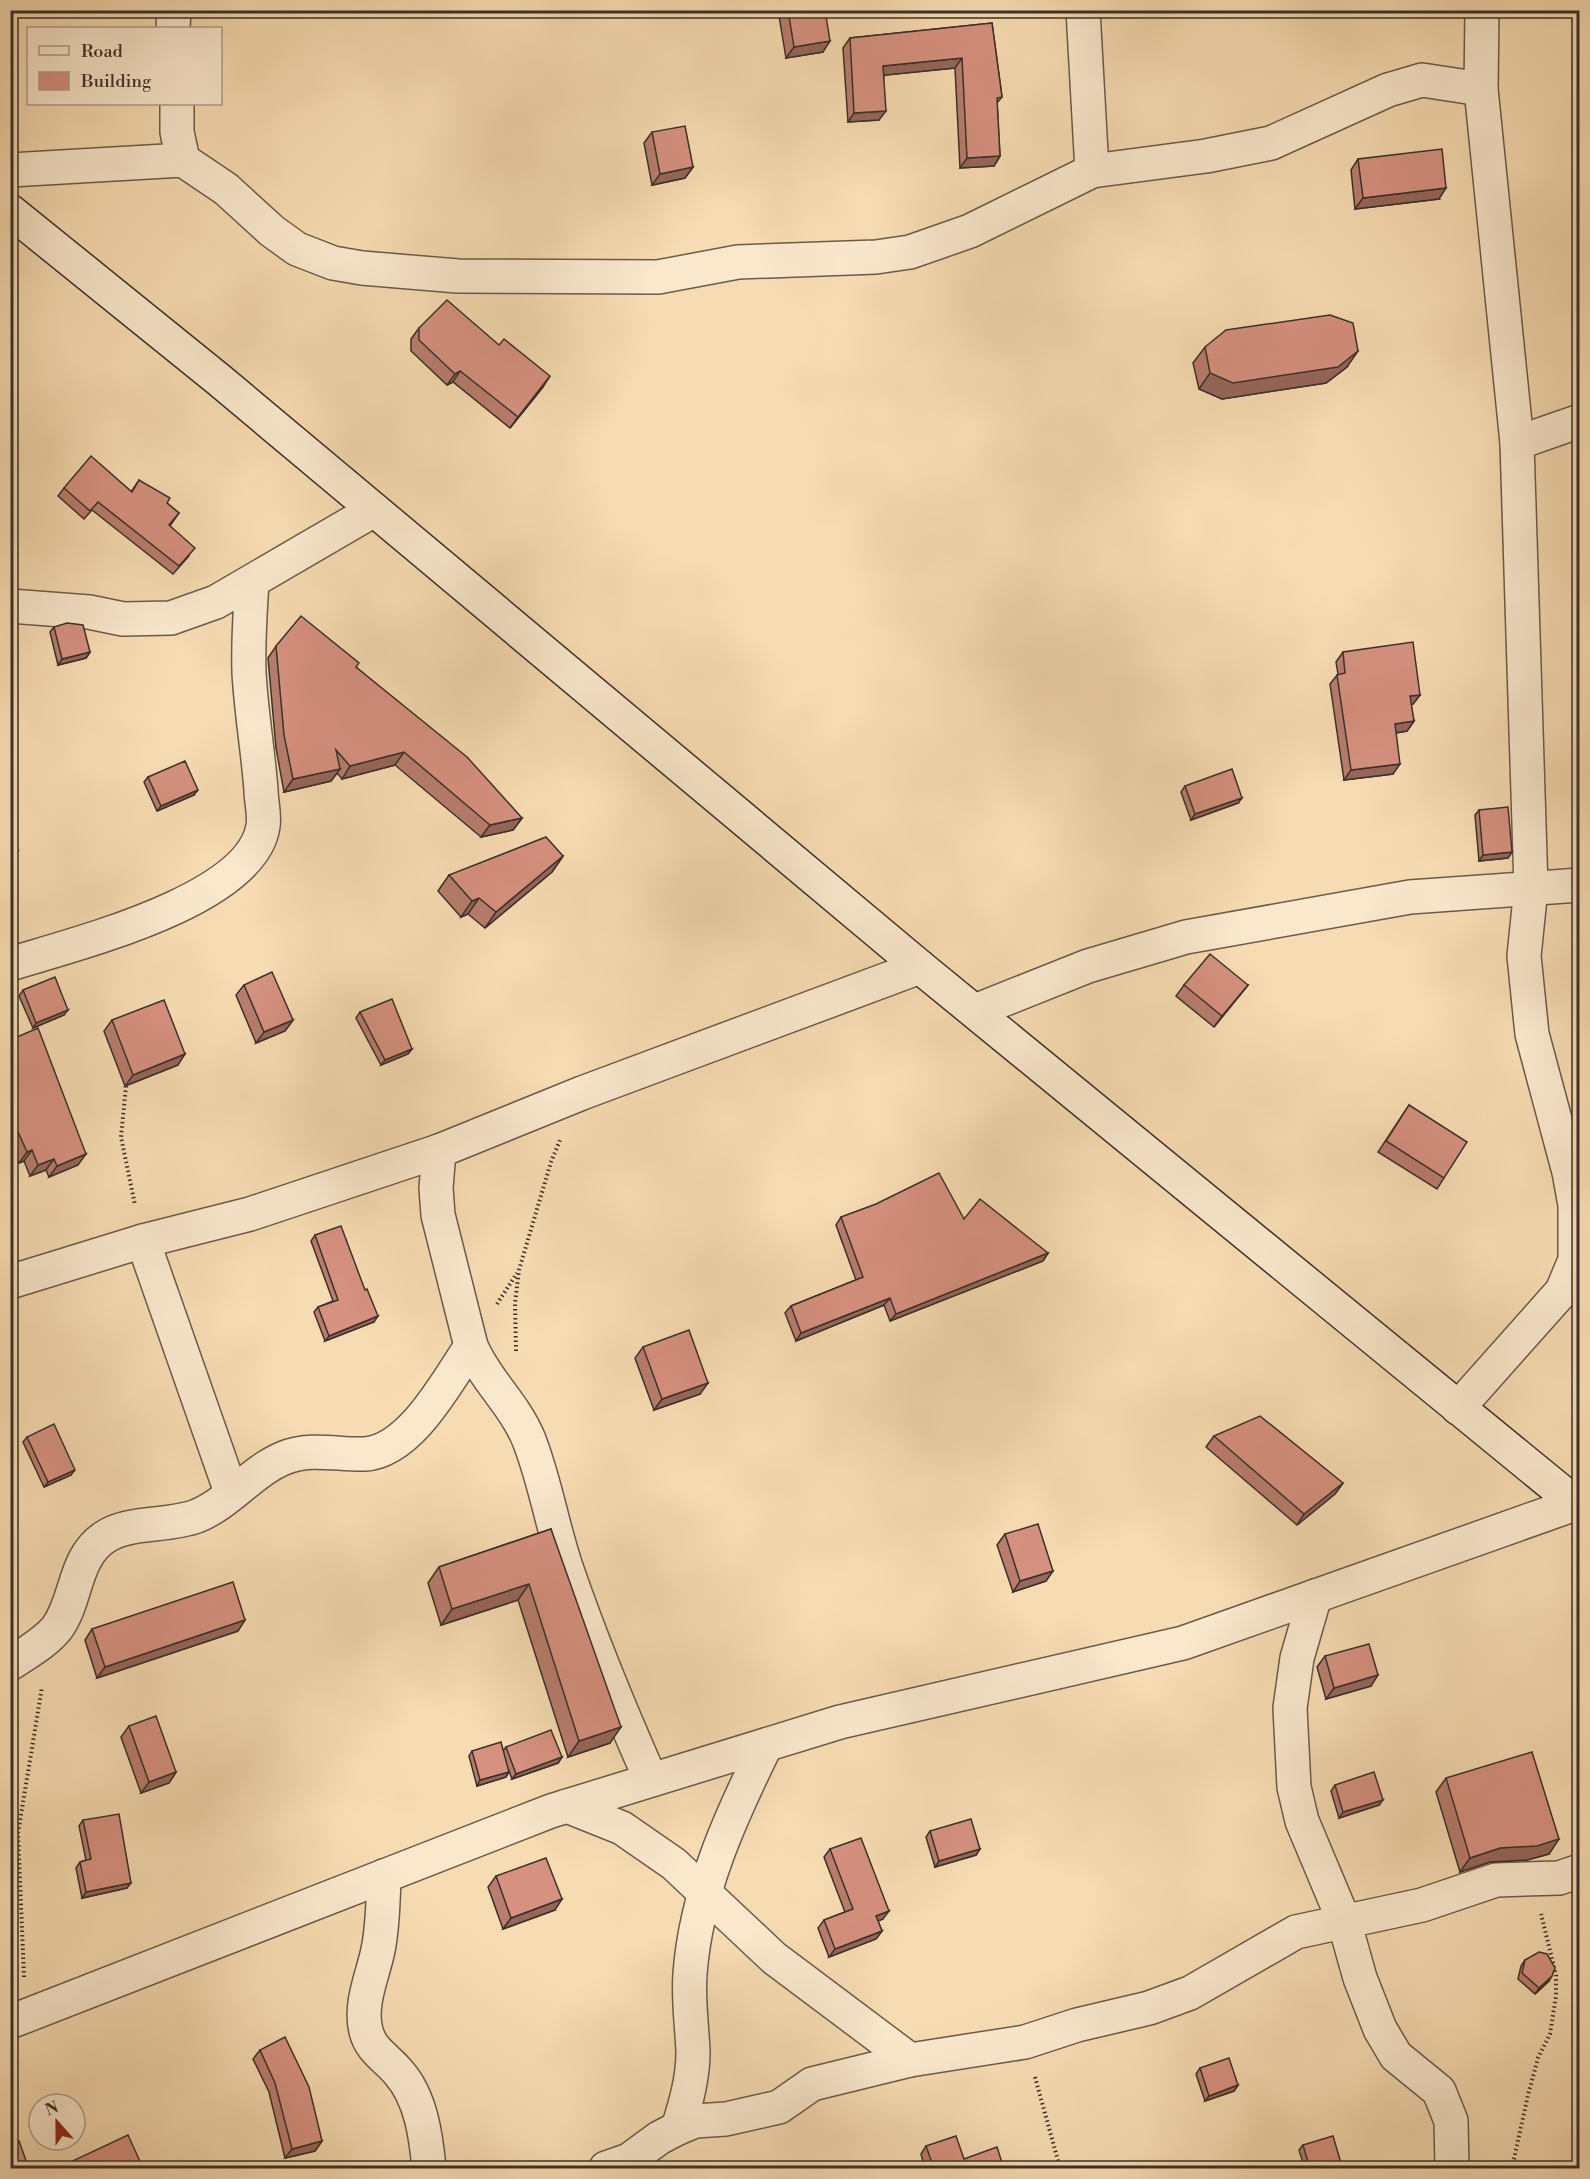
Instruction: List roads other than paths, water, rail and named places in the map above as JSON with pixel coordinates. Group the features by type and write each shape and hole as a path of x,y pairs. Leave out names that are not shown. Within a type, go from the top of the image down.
{"street":[{"path":"173,27 174,10"},
{"path":"1083,10 1092,171"},
{"path":"1458,1408 1562,1291 1575,1260 1578,1233 1569,1172 1532,1034 1524,956 1532,888 1517,443 1481,89 1482,10"},
{"path":"10,170 183,160 226,189 272,231 297,249 333,263 362,268 470,276 658,277 738,262 876,257 910,252 970,231 1092,171 1206,156 1271,143 1388,90 1422,80 1481,89"},
{"path":"177,105 177,132 183,160"},
{"path":"10,211 374,510 921,967 1577,1505"},
{"path":"1517,443 1580,420"},
{"path":"10,606 88,612 123,619 171,618 216,602 374,510"},
{"path":"10,964 111,933 207,893 234,873 256,849 263,825 257,732 249,673 252,582"},
{"path":"975,1011 1088,966 1186,937 1410,897 1580,885"},
{"path":"10,1282 143,1241 250,1214 439,1151 582,1093 921,967"},
{"path":"439,1151 436,1188 438,1215 471,1346 476,1359 518,1418 528,1439 565,1565 602,1667 651,1780"},
{"path":"143,1241 231,1492"},
{"path":"10,1664 56,1628 68,1608 78,1574 86,1559 103,1538 120,1528 175,1523 199,1515 282,1458 302,1451 368,1454 384,1449 401,1439 431,1406 471,1346"},
{"path":"17,2020 567,1806 840,1722 1183,1643 1577,1505"},
{"path":"1315,1596 1297,1658 1290,1708 1294,1787 1302,1821 1344,1921 1360,1978 1380,2029 1396,2056 1439,2091 1451,2121 1452,2169"},
{"path":"678,2128 689,2092 693,2055 690,1975 705,1893 734,1809 766,1745"},
{"path":"567,1806 622,1828 674,1863 774,1958 910,2060"},
{"path":"606,2169 629,2160 659,2138 678,2128 695,2121 756,2114 779,2107 812,2084 910,2060 1025,2042 1077,2025 1149,2008 1190,1993 1296,1932 1422,1905 1496,1880 1569,1874"},
{"path":"384,1876 378,1950 364,2006 365,2028 378,2055 399,2073 412,2093 422,2121 429,2169"}]}
